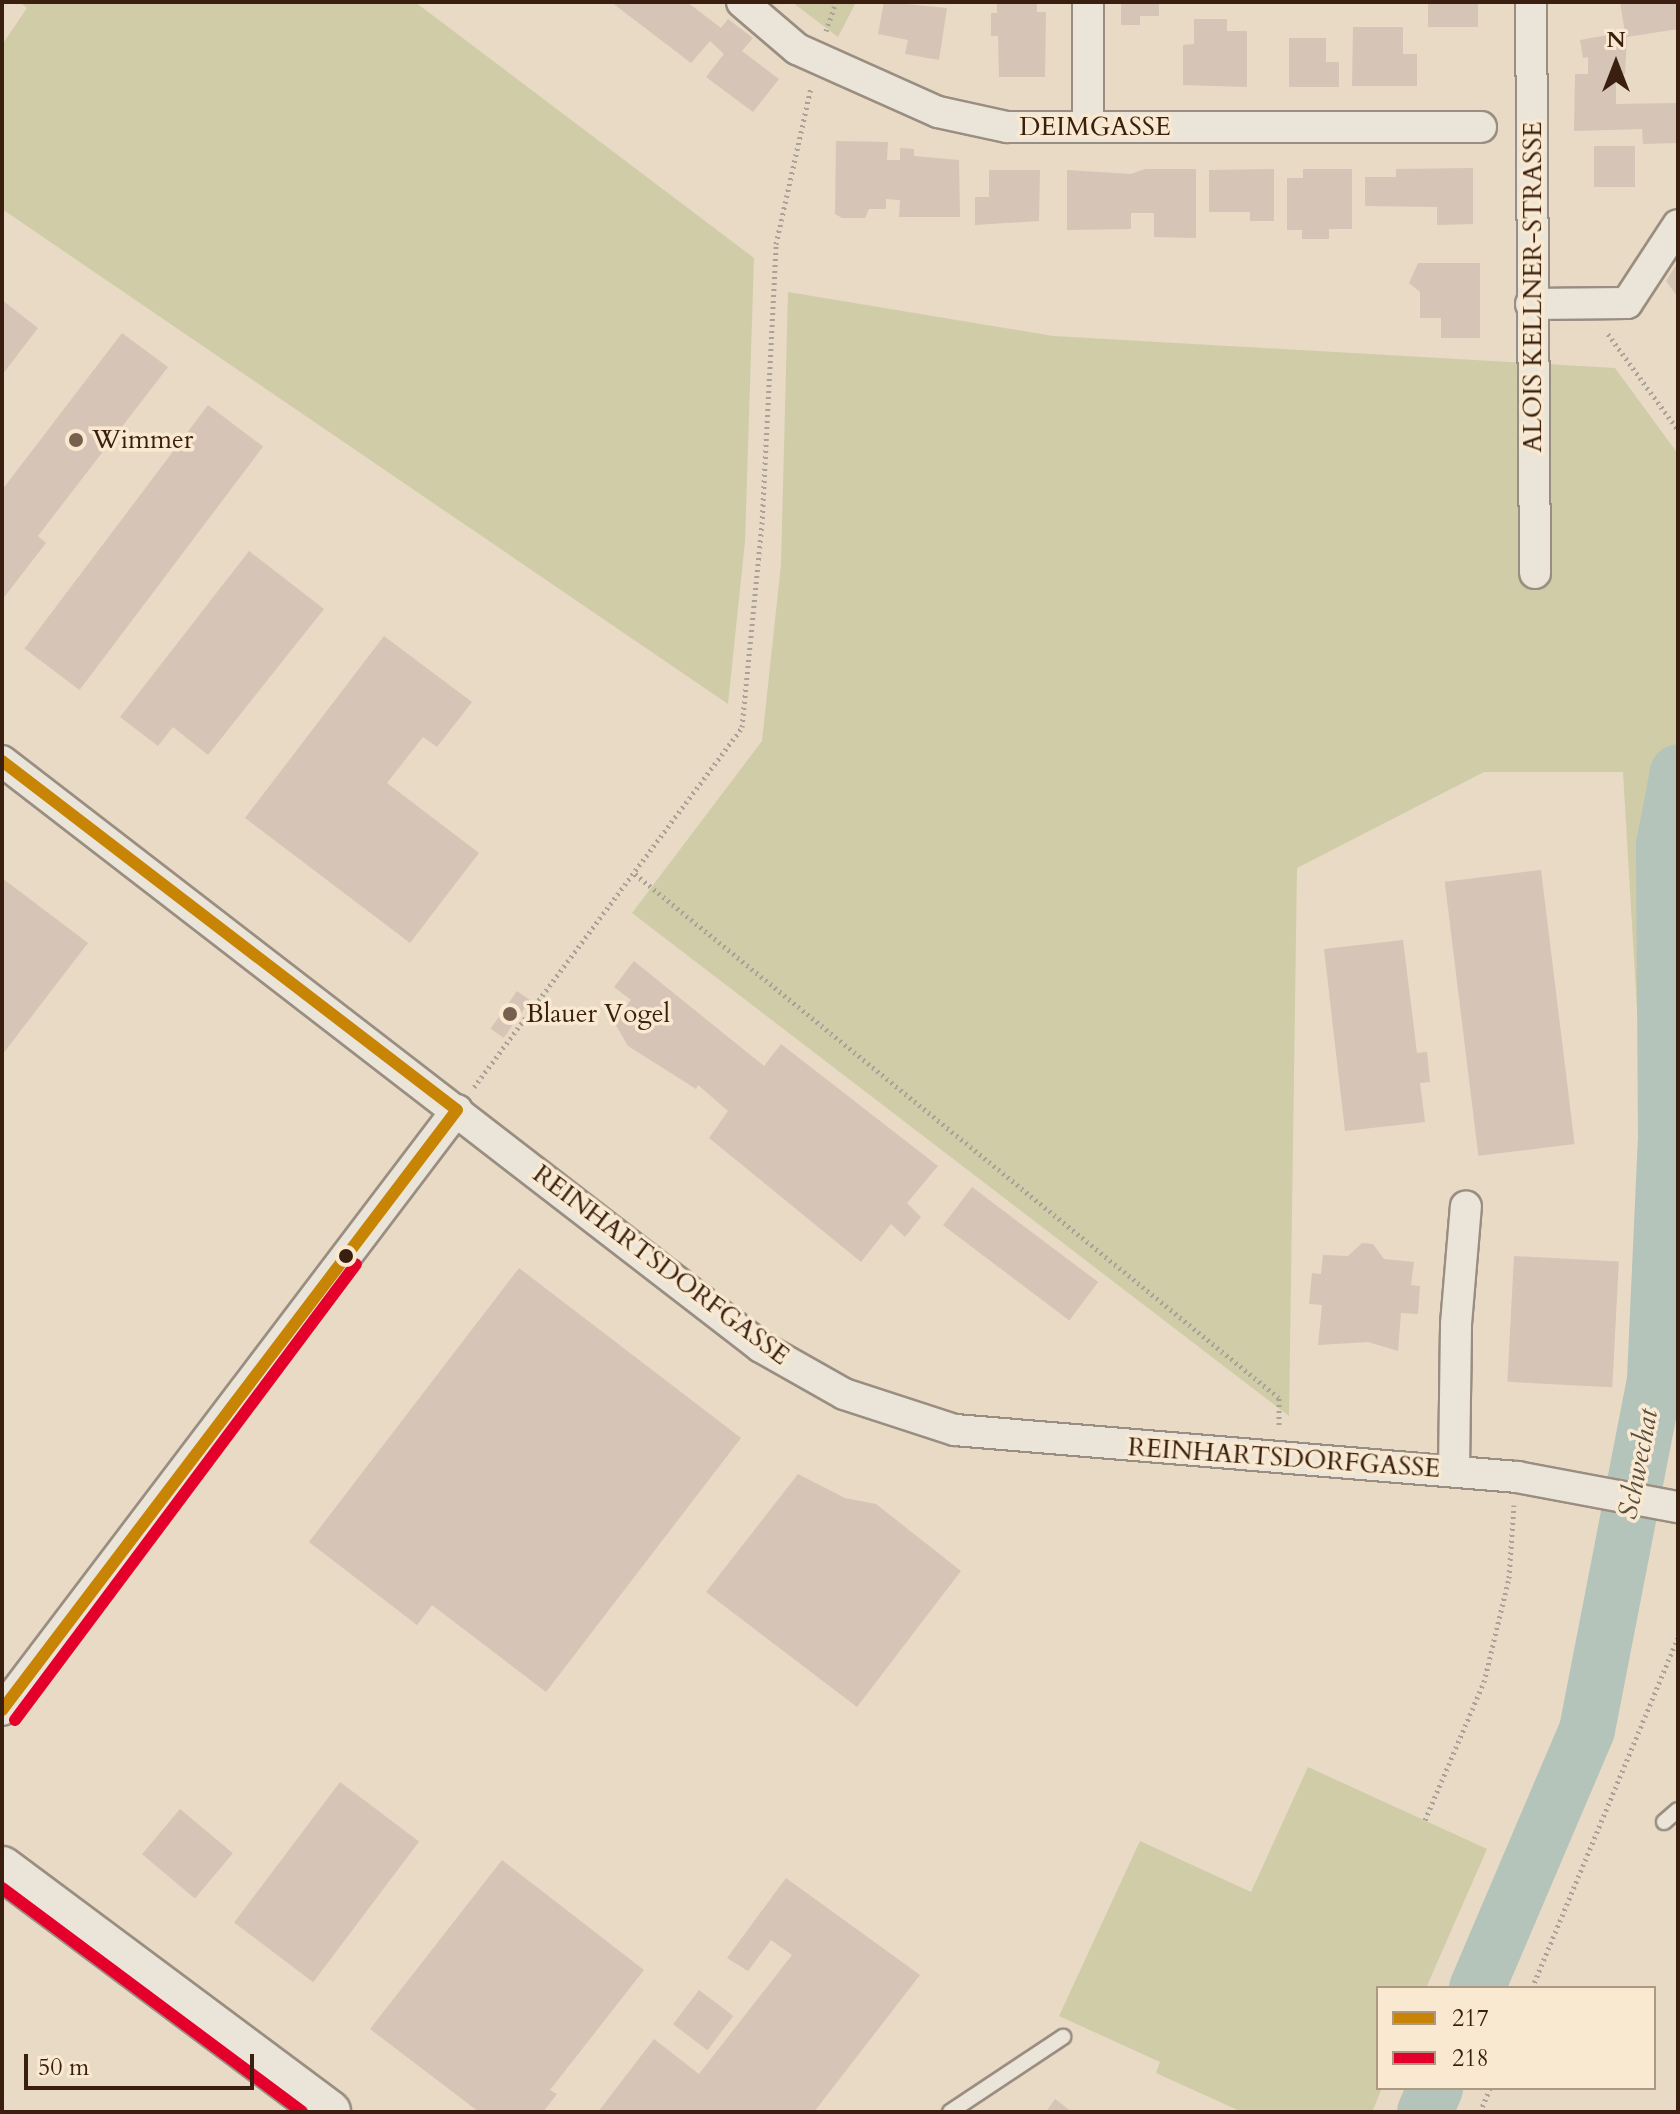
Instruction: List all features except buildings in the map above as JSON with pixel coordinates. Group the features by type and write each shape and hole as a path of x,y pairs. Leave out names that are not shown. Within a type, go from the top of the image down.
{"street":[{"name":"DEIMGASSE","path":"742,2 797,49 938,112 1007,127 1481,127"},
{"path":"1088,2 1088,127"},
{"name":"ALOIS KELLNER-STRASSE","path":"1531,2 1535,573"},
{"path":"1531,304 1627,303 1678,225"},
{"name":"REINHARTSDORFGASSE","path":"2,761 761,1347 844,1394 955,1430 1454,1470 1586,1488 1672,1506"},
{"path":"2,1710 457,1110"},
{"path":"1454,1470 1456,1324 1466,1206"},
{"path":"2,1868 329,2112"}],"lane":[{"path":"1664,1822 1678,1810"},
{"path":"950,2112 1063,2037"}],"path":[{"path":"457,1110 742,727 762,524 776,244 818,56 836,2"},
{"path":"1586,305 1678,430"},
{"path":"635,874 1279,1398 1278,1455"},
{"path":"1425,1820 1484,1682 1509,1578 1517,1477"},
{"path":"1533,1986 1678,1638"},
{"path":"1480,2112 1489,2090"}],"shaded area":[{"path":"19,2 415,2 754,258 745,541 728,704 2,209 2,45 27,8"},
{"path":"792,2 856,2 838,37"},
{"path":"788,292 1053,336 1615,368 1678,454 1678,1163 1637,1009 1623,772 1484,772 1297,868 1289,1416 632,913 762,741 781,565"},
{"path":"1308,1767 1487,1849 1427,1986 1376,1986 1376,2090 1381,2090 1372,2112 1242,2112 1156,2073 1160,2062 1059,2016 1140,1841 1251,1892"}],"waterway":[{"name":"Schwechat","path":"1478,1986 1587,1730 1655,1379 1666,1138 1664,845 1678,772"},
{"name":"Schwechat","path":"1425,2112 1434,2090"}],"transit line":[{"name":"217","path":"2,761 457,1110"},
{"name":"217","path":"2,1710 457,1110"},
{"name":"218","path":"15,1720 356,1264"},
{"name":"218","path":"2,1888 302,2112"}],"place":[{"name":"Wimmer","path":"76,440"},
{"name":"Blauer Vogel","path":"510,1014"}]}
